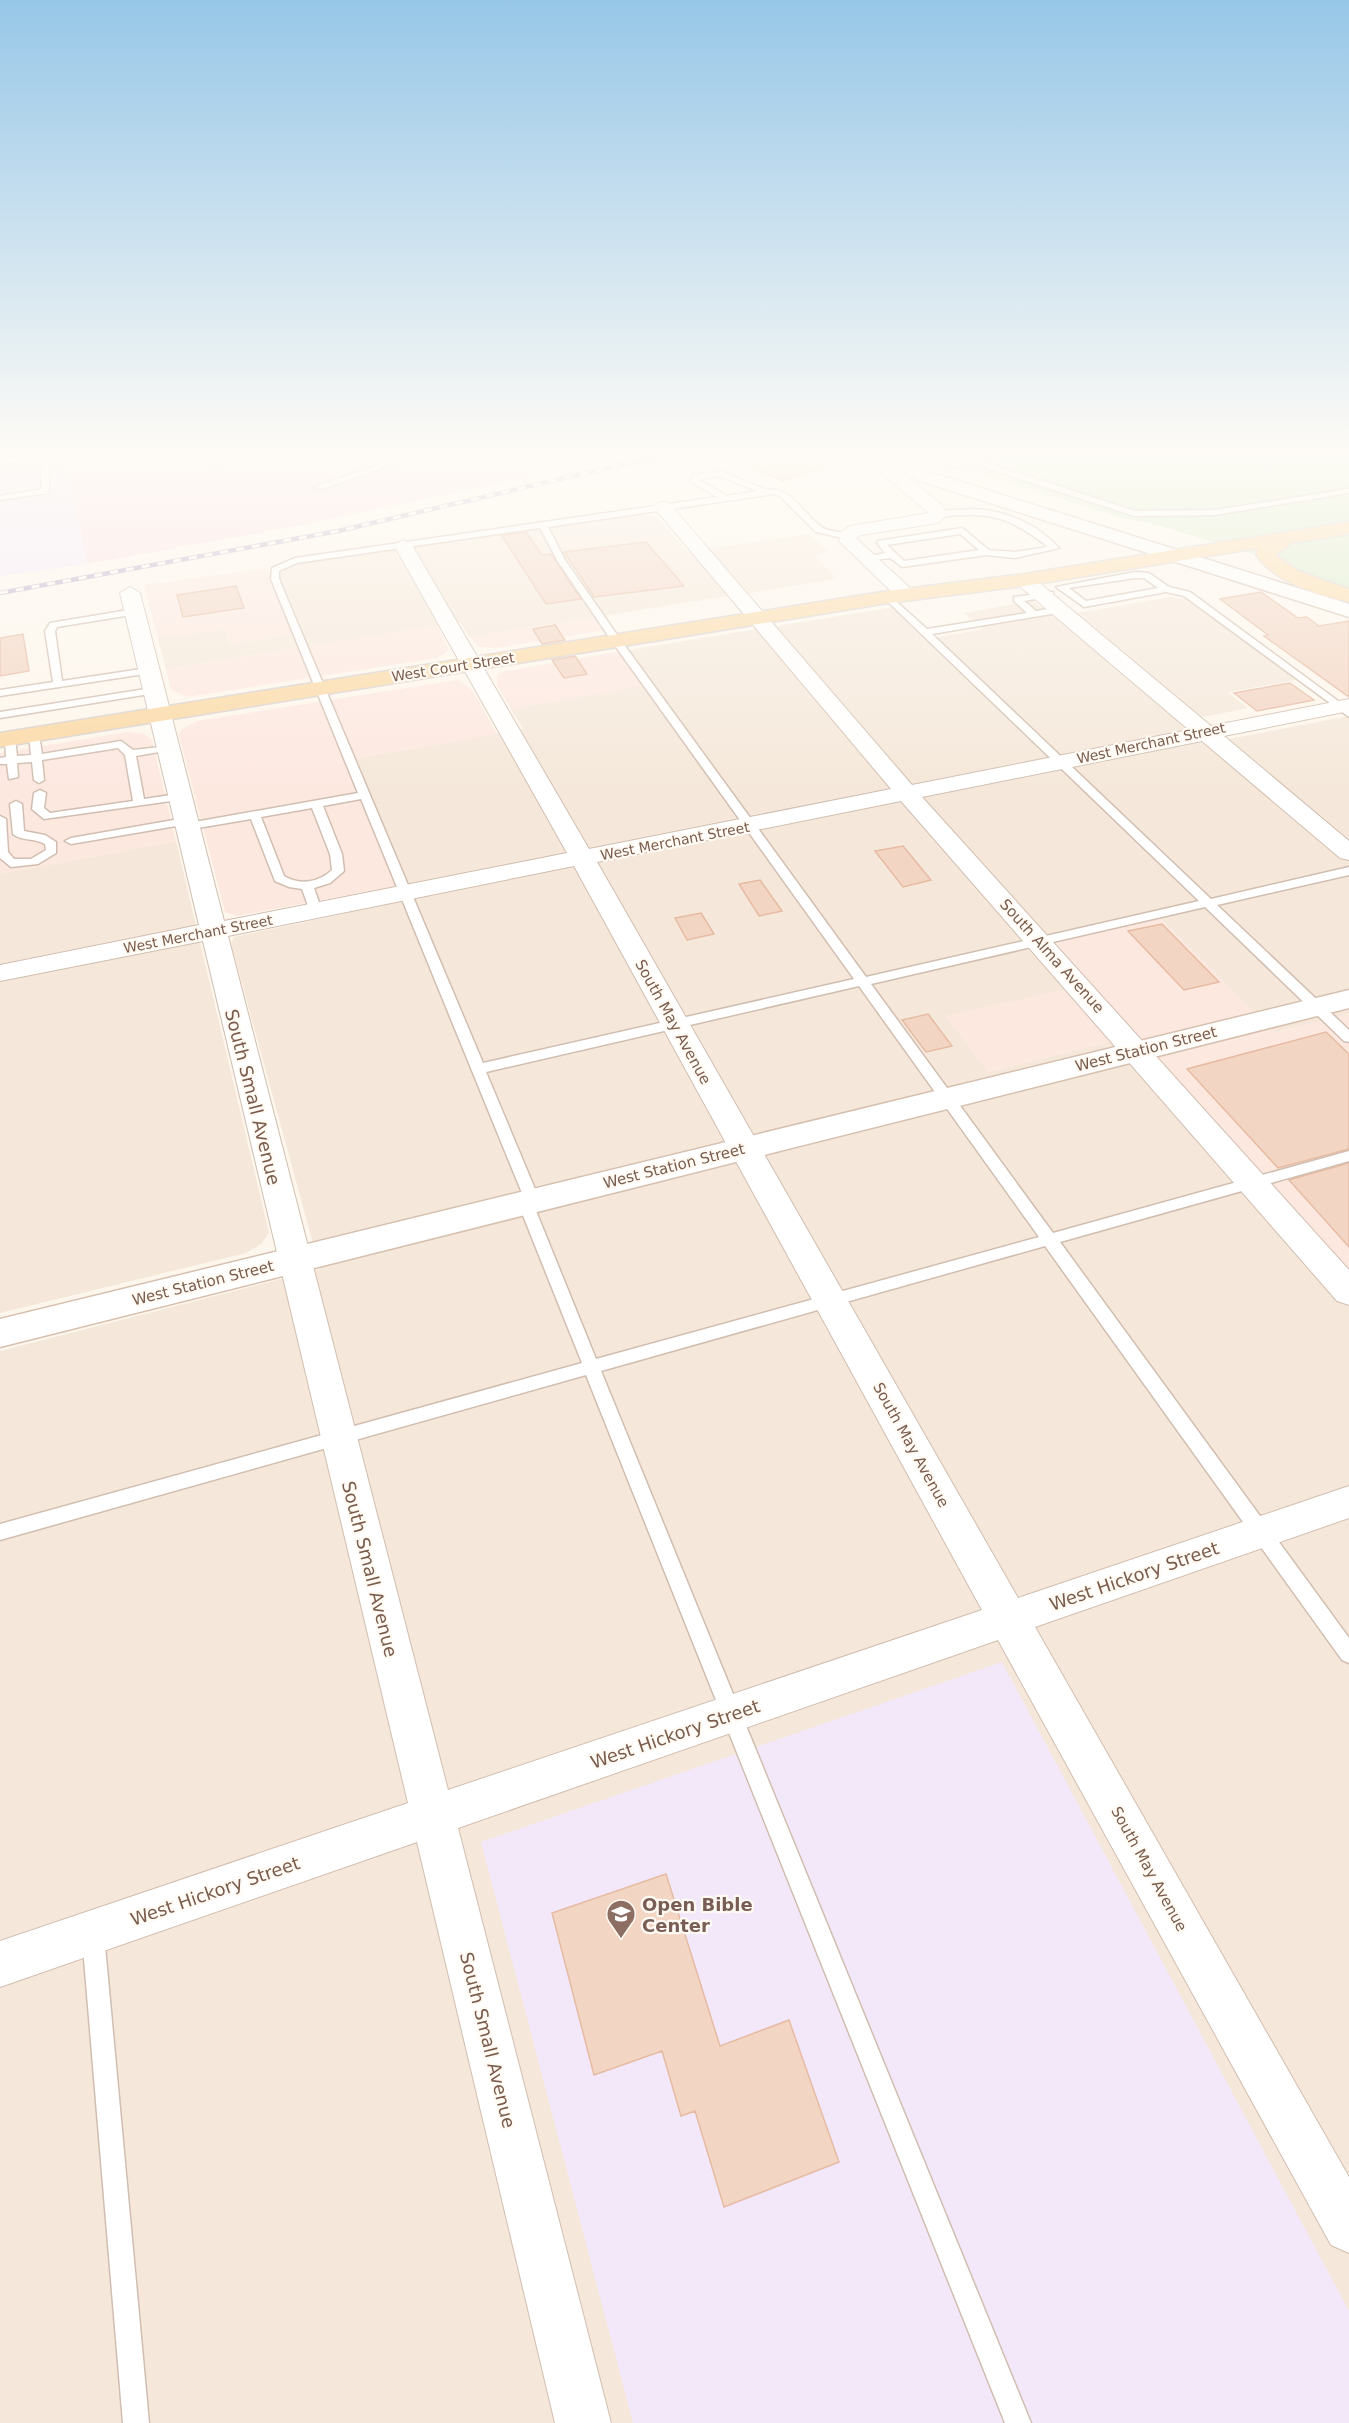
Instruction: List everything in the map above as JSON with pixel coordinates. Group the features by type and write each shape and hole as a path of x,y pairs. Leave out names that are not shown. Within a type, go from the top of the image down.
{"main road":[{"name":"West Court Street","path":"896,596 1027,566"},
{"name":"West Court Street","path":"5,749 34,734 896,596 1024,580 1088,566"},
{"path":"1223,566 1349,611"},
{"path":"1250,566 1349,598"},
{"path":"1276,566 1349,598"},
{"name":"West Station Street","path":"0,1333 1349,999"}],"street":[{"name":"South May Avenue","path":"416,566 1349,2227"},
{"name":"South Alma Avenue","path":"712,566 906,794 1349,1292"},
{"path":"872,566 896,596"},
{"path":"1024,580 1038,605 1063,601 1205,732 1349,853"},
{"name":"South Small Avenue","path":"132,602 151,716 183,815 583,2423"},
{"name":"West Merchant Street","path":"0,973 582,859 1205,732 1346,708"},
{"name":"West Hickory Street","path":"0,1964 1349,1502"}],"lane":[{"path":"284,566 275,570 275,579 478,1069 591,1367 1018,2423"},
{"path":"565,566 616,641 1349,1654"},
{"path":"1166,590 1146,575 1135,574 1061,587 1063,601 1084,604 1166,590 1187,594 1346,708"},
{"path":"896,596 925,632 1349,1038"},
{"path":"58,684 50,631 53,625 132,602"},
{"path":"925,632 1038,605"},
{"path":"0,693 58,684 151,716"},
{"path":"0,715 151,716"},
{"path":"5,749 38,758 121,744 151,716"},
{"path":"139,803 151,716"},
{"path":"34,734 39,780"},
{"path":"5,749 13,777"},
{"path":"40,793 38,809 48,817 139,803 183,815"},
{"path":"71,841 183,815 255,815 364,795"},
{"path":"255,815 279,878 294,885 307,885 333,877 338,871 336,854 316,803"},
{"path":"0,819 2,852 11,863 34,862 52,851 50,842 41,837 19,834 16,804"},
{"path":"478,1069 1349,871"},
{"path":"307,885 316,911"},
{"path":"0,1532 1349,1156"},
{"path":"93,1932 136,2423"}],"shaded area":[{"path":"0,566 73,566 0,576"},
{"path":"290,566 825,566 837,579 469,637 460,622 166,669 158,639 224,629 229,644 304,633 280,578 280,571"},
{"path":"267,568 293,634 229,644 224,629 158,639 144,585"},
{"path":"1170,597 1188,599 1296,680 1228,692 1248,708 1178,722 1203,744 1349,716 1349,1014 1275,1033 1159,917 1055,943 1092,984 946,1016 988,1072 1137,1035 1349,1272 1349,2423 0,2423 0,1351 320,1269 231,943 234,937 409,900 354,759 523,729 511,709 652,684 629,650 894,607 928,639 983,629 964,613 1033,601 1053,617"},
{"path":"596,617 605,630 496,648 480,647 469,637"},
{"path":"437,625 449,650 437,658 187,697 171,690 166,669"},
{"path":"629,650 653,684 511,709 497,685 497,675 502,672"},
{"path":"458,680 472,690 497,734 354,759 403,885 237,916 225,912 179,735 182,729 197,721"},
{"path":"128,732 144,734 152,740 176,841 0,874 0,753"},
{"path":"176,841 269,1233 261,1244 246,1253 0,1313 0,874"},
{"path":"1159,917 1275,1033 1349,1014 1349,1272 1137,1035 988,1072 946,1016 1091,984 1054,942"},
{"path":"1002,1662 1349,2311 1349,2423 633,2423 481,1842"}],"green space":[{"path":"1286,566 1349,566 1349,591 1300,574"}],"building":[{"path":"521,566 559,566 581,599 546,604"},
{"path":"573,566 667,566 684,586 594,597"},
{"path":"236,586 244,608 183,617 177,595"},
{"path":"1261,592 1298,618 1307,617 1319,626 1349,621 1349,697 1264,636 1268,635 1220,599"},
{"path":"555,625 565,640 542,644 533,629"},
{"path":"23,634 29,671 0,676 0,638"},
{"path":"575,656 587,674 564,678 552,660"},
{"path":"1290,683 1314,700 1257,711 1234,693"},
{"path":"903,846 931,880 903,887 875,851"},
{"path":"760,880 782,911 759,916 739,884"},
{"path":"701,913 714,934 687,940 675,918"},
{"path":"1162,924 1219,982 1184,990 1128,931"},
{"path":"928,1014 952,1046 926,1052 902,1020"},
{"path":"1326,1032 1349,1054 1349,1149 1278,1168 1187,1069"},
{"path":"1349,1163 1349,1247 1289,1180"},
{"path":"666,1874 720,2046 789,2020 839,2162 724,2207 695,2111 681,2116 662,2051 594,2075 552,1913"}],"railway":[{"path":"0,593 147,566"}],"place":[{"name":"Open Bible Center","path":"621,1940"}]}
